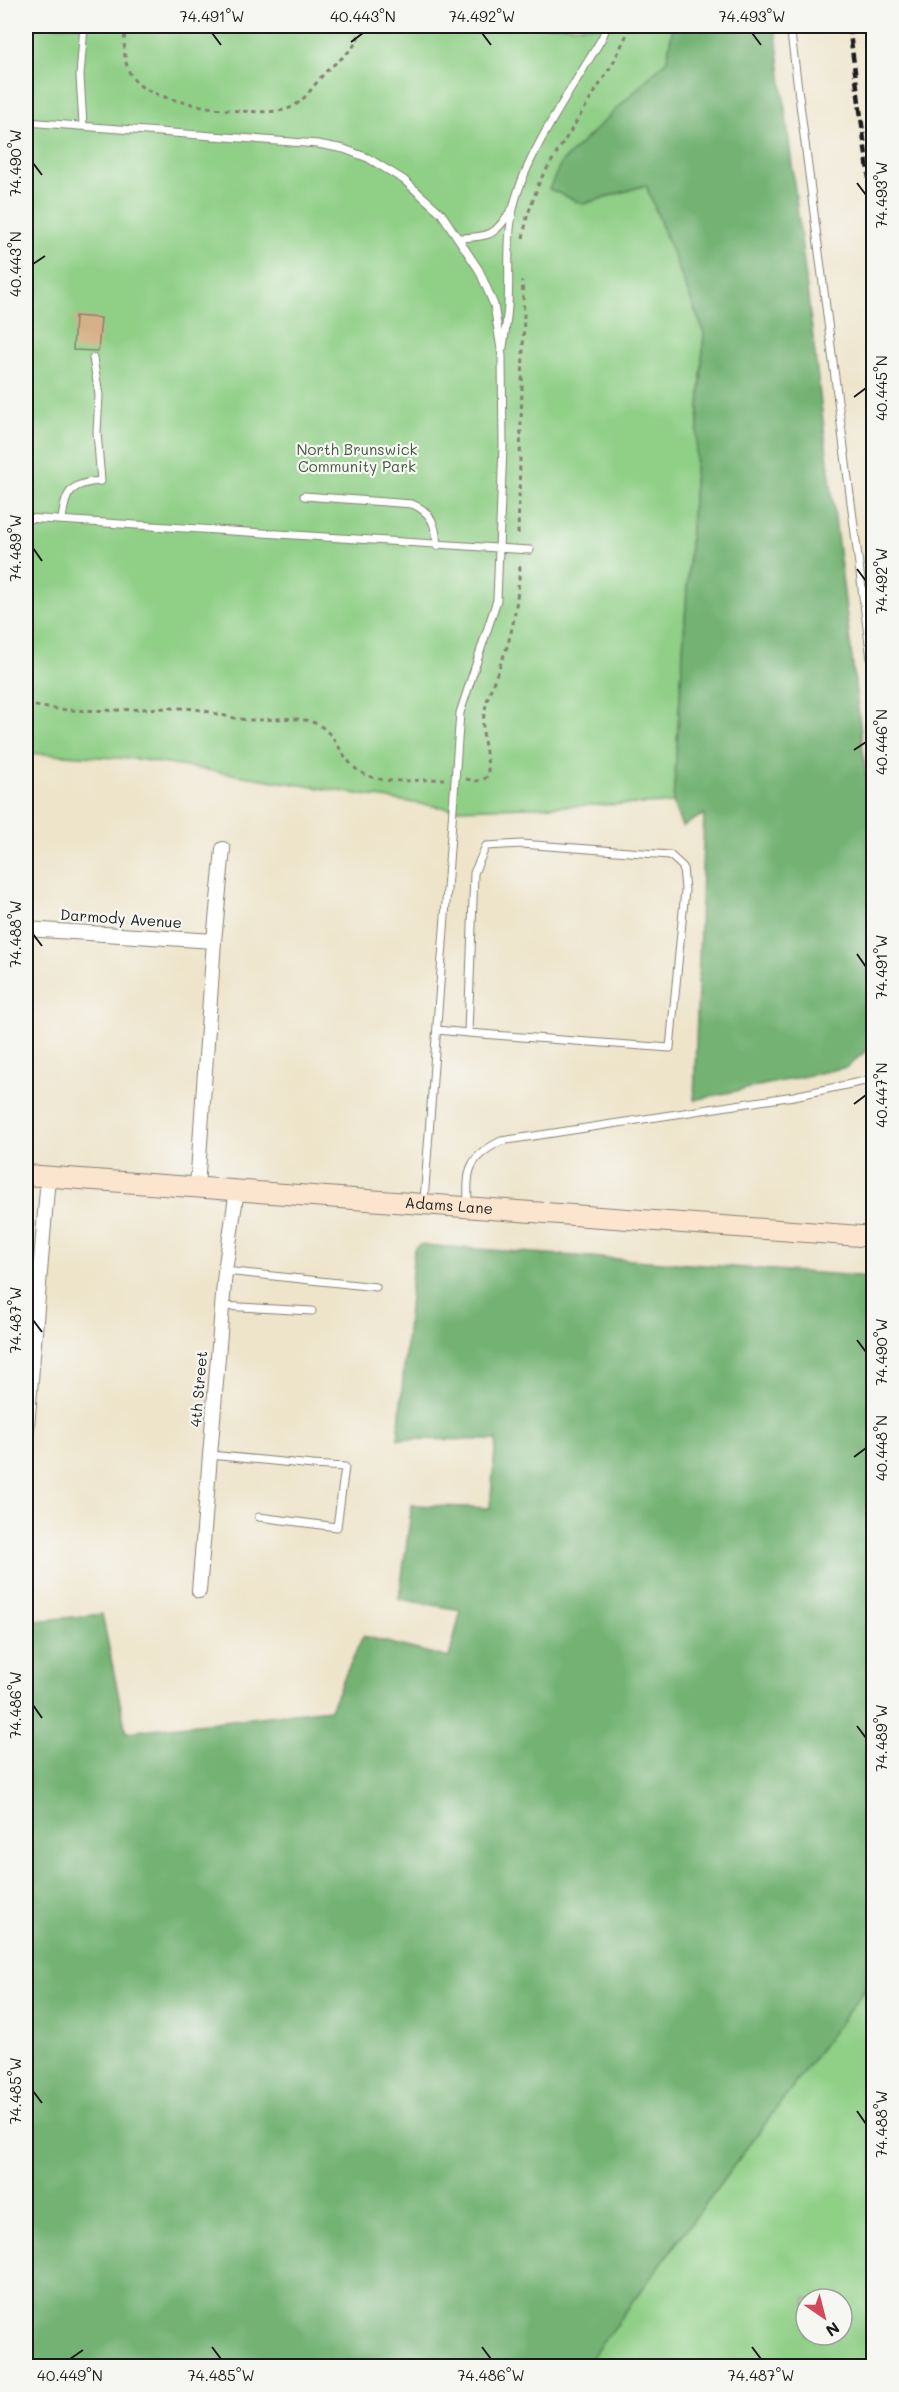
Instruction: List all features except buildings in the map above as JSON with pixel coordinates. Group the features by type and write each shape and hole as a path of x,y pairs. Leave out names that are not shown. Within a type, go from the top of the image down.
{"street":[{"path":"197,1187 214,941 223,849"},
{"name":"Darmody Avenue","path":"26,929 214,941"},
{"name":"Adams Lane","path":"26,1175 873,1237"},
{"path":"26,1439 48,1177"},
{"name":"4th Street","path":"199,1591 225,1271 237,1190"}],"lane":[{"path":"83,125 80,76 84,26"},
{"path":"424,1204 460,713 497,600 500,550 502,356 508,305 508,247 513,207 519,186 541,143 607,26"},
{"path":"790,26 873,682"},
{"path":"26,122 318,144 344,149 368,158 404,180 441,213 460,238 479,270 494,305 502,356"},
{"path":"460,238 486,237 499,228 513,207"},
{"path":"62,520 66,498 71,490 79,484 101,481 97,432 99,395 93,358"},
{"path":"304,496 402,503 421,507 434,521 437,546"},
{"path":"26,518 500,550 530,550"},
{"path":"437,1030 468,1033 670,1048 685,890 683,867 670,855 521,844 486,846 474,873 468,1033"},
{"path":"468,1206 467,1177 471,1162 482,1150 501,1141 794,1096 873,1079"},
{"path":"225,1271 376,1287"},
{"path":"222,1306 312,1311"},
{"path":"210,1455 313,1466 345,1467 337,1527 259,1517"}],"path":[{"path":"125,26 126,65 135,82 143,89 180,102 271,112 288,109 299,102 324,72 340,61 358,37 357,26"},
{"path":"523,239 527,217 540,180 613,63 631,26"},
{"path":"518,534 524,314 522,271"},
{"path":"466,779 479,781 488,775 483,747 483,718 517,605 520,566"},
{"path":"26,704 66,711 181,708 205,710 220,716 249,720 298,719 324,727 350,763 360,772 372,777 389,780 444,779"}],"green space":[{"name":"North Brunswick Community Park","path":"26,26 673,26 667,60 561,163 583,204 646,185 704,333 673,803 453,809 136,759 26,753"},
{"path":"673,26 775,26 873,831 873,1045 847,1067 694,1100 704,814 682,827 673,803 704,333 646,185 583,204 549,189 561,163 667,60"},
{"path":"419,1245 873,1277 873,1978 585,2366 26,2366 26,1622 102,1614 126,1732 330,1709 363,1636 449,1658 461,1610 399,1599 412,1505 490,1508 496,1440 398,1439 414,1249"},
{"path":"873,1978 873,2366 585,2366"}],"railway":[{"path":"849,26 874,216"}]}
